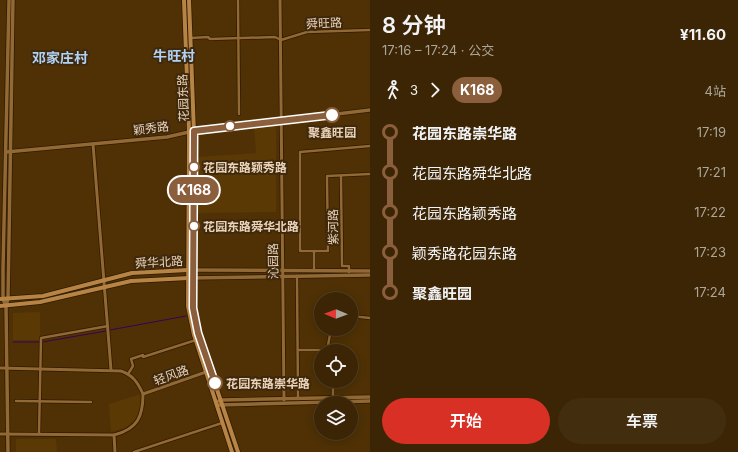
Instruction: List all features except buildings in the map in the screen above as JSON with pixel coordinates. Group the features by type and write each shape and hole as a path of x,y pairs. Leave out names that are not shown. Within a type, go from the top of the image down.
{"main road":[{"path":"8,152 9,0"},
{"path":"8,452 6,306 4,299 13,0"},
{"name":"花园东路","path":"184,0 192,131 188,306 196,340 232,452"},
{"name":"花园东路","path":"189,0 191,38 194,316 238,452"},
{"name":"颖秀路","path":"8,152 167,137 192,131 370,110"},
{"name":"舜华北路","path":"4,299 43,296 132,273 188,270 370,271"},
{"name":"舜华北路","path":"0,306 40,302 104,287 154,278 370,275"},
{"path":"284,401 298,398 314,398"},
{"path":"358,398 370,398"},
{"path":"216,404 222,402 370,401"}],"street":[{"path":"238,0 239,114"},
{"name":"沁园路","path":"280,0 280,121 284,401"},
{"name":"舜旺路","path":"280,40 307,32 370,30"},
{"path":"191,38 275,37 280,40"},
{"path":"93,144 111,370"},
{"path":"370,146 300,152 300,251 328,251 327,176 370,174"},
{"name":"紫河路","path":"341,176 342,266 349,266 349,272"},
{"path":"314,251 314,271"},
{"path":"298,276 298,398"},
{"path":"358,317 370,318"},
{"path":"39,434 41,338 108,329"},
{"path":"128,374 134,366 131,359 143,355 143,357 196,340"},
{"path":"298,350 314,351"},
{"path":"0,368 111,370 128,374 143,394"},
{"name":"轻风路","path":"114,435 122,433 139,421 143,408 143,394 206,372"},
{"path":"16,401 90,402"},
{"path":"134,452 223,423"},
{"path":"0,434 114,435 115,452"}],"shaded area":[{"path":"276,124 276,212 197,213 198,157 256,153 254,126"},
{"path":"40,312 40,340 13,340 13,313"},
{"path":"141,394 140,409 136,419 125,428 111,432 109,404"},
{"path":"16,439 56,439 57,452 16,452"}],"waterway":[{"path":"110,330 186,316"},
{"path":"42,342 106,331"},
{"path":"13,342 39,342"}],"bus line":[{"name":"K168","path":"215,383 198,333 193,308 194,131 332,115"}],"place":[{"name":"聚鑫旺园","path":"332,115"},
{"name":"花园东路颖秀路","path":"194,167"},
{"name":"花园东路舜华北路","path":"194,226"},
{"name":"花园东路崇华路","path":"215,383"}],"district":[{"name":"牛旺村","path":"174,55"},
{"name":"邓家庄村","path":"60,57"}]}
